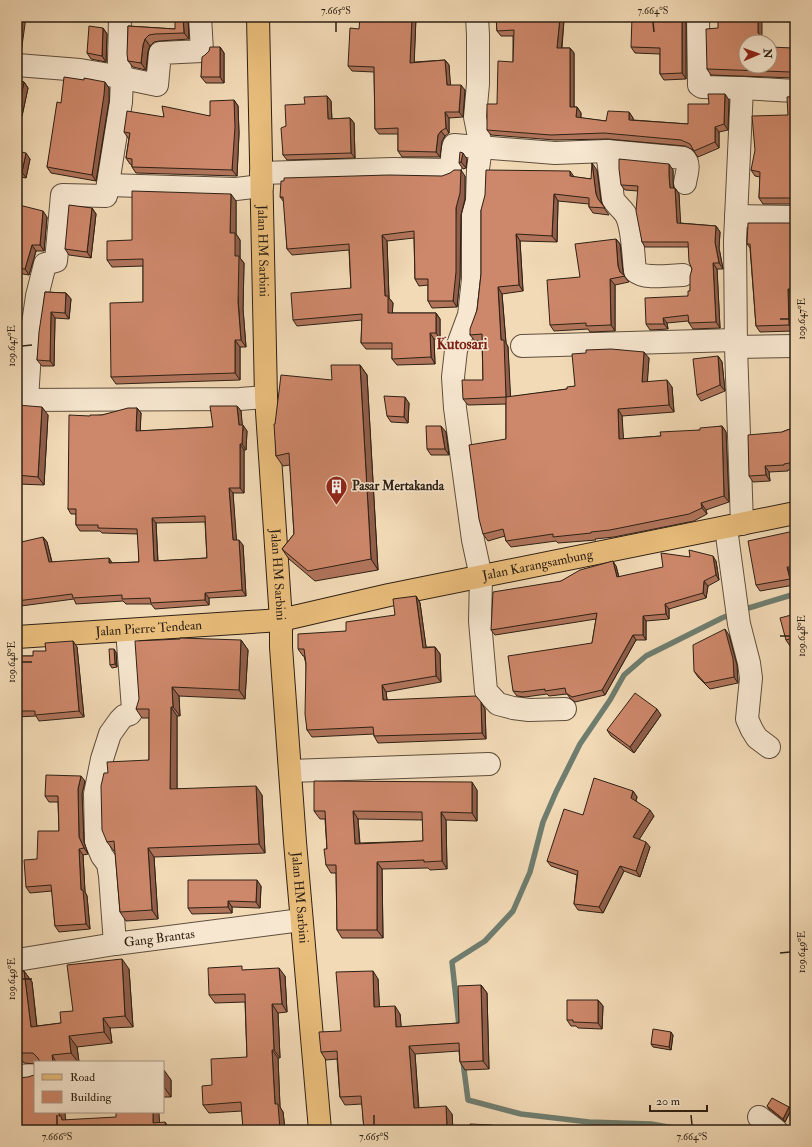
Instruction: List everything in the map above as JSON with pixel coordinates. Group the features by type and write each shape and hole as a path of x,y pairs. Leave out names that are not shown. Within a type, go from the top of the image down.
{"main road":[{"name":"Jalan HM Sarbini","path":"258,17 266,397 290,771 320,1130"},
{"name":"Jalan Karangsambung","path":"280,620 382,597 795,513"},
{"name":"Jalan Pierre Tendean","path":"17,637 280,620"}],"street":[{"path":"120,17 119,62 122,78 121,102 106,196 62,195 56,261 45,264 31,337 22,399 240,399 266,397"},
{"path":"17,65 80,70 157,85 160,53 202,51 200,17"},
{"path":"477,17 478,84 475,117 481,147 478,169 477,201 473,215 473,273 469,315 456,350 453,377 455,408 473,540 481,577 480,622 486,691 498,704 513,708 529,710 565,709"},
{"path":"698,17 699,85 702,87 795,91"},
{"path":"742,88 735,240 736,344 734,526 739,624 749,663 751,678 748,719 757,738 769,747"},
{"path":"108,185 236,189 261,179 393,169 447,170 450,168 452,149 454,145 555,153 607,151 684,158 687,160 688,166 685,183"},
{"path":"607,151 613,199 616,205 627,217 630,228 635,270 640,275 650,276 683,274"},
{"path":"736,216 795,217"},
{"path":"522,346 736,344 795,346"},
{"path":"115,944 108,864 102,856 96,842 95,794 102,758 110,734 124,716 130,714 132,709 127,630"},
{"path":"290,771 489,764"},
{"name":"Gang Brantas","path":"17,960 115,944 302,920"},
{"path":"17,1076 34,1075"},
{"path":"759,1117 776,1130"}],"building":[{"path":"17,17 22,17 17,47"},
{"path":"175,17 183,17 184,33 149,35 145,39 143,45 141,63 128,61 128,26 175,29"},
{"path":"360,17 412,17 410,63 445,60 447,85 461,85 459,112 445,112 446,128 438,135 436,152 398,151 398,128 375,129 374,67 348,66 350,28 359,29"},
{"path":"496,17 560,17 557,48 570,48 570,107 577,107 576,117 606,121 608,111 629,112 629,120 688,124 688,104 709,104 708,94 725,94 724,124 715,127 715,142 694,151 690,144 681,140 604,133 551,135 487,130 487,104 497,104 498,61 513,62 514,30 497,31"},
{"path":"632,17 682,17 682,73 660,74 660,48 631,47"},
{"path":"718,17 758,17 759,34 738,34 738,70 707,69 706,29 718,28"},
{"path":"89,26 103,28 102,56 87,53"},
{"path":"793,42 795,42 795,74 791,72 778,72 778,47 793,48"},
{"path":"210,47 220,47 220,77 201,77 202,57 209,51"},
{"path":"64,77 84,80 84,78 105,82 92,175 47,167 57,102 61,103"},
{"path":"17,81 24,82 18,110 17,110"},
{"path":"327,96 328,119 350,118 351,153 283,155 281,128 286,126 285,105 305,104 304,97"},
{"path":"795,96 795,200 791,198 759,198 760,172 751,170 755,150 752,116 788,115 787,97"},
{"path":"234,100 235,127 232,170 132,167 132,159 126,158 130,133 124,132 127,111 164,117 162,106 210,116 210,101"},
{"path":"17,151 26,153 22,172 17,172"},
{"path":"460,152 463,153 461,162 459,163"},
{"path":"619,159 669,164 670,188 675,188 677,223 716,226 715,242 719,263 713,263 716,322 689,323 688,315 663,318 664,324 646,324 645,298 688,296 688,291 690,291 690,276 692,269 689,262 688,242 642,242 636,211 638,186 621,185"},
{"path":"592,163 596,194 605,208 589,207 589,198 554,194 552,236 516,234 519,285 498,287 501,340 504,340 506,397 463,399 462,380 483,380 482,334 470,335 470,329 477,310 481,274 481,210 485,195 486,170 570,171 570,176 591,179"},
{"path":"454,170 461,170 460,193 456,208 456,272 453,301 428,301 428,279 415,279 414,231 382,235 385,296 388,296 388,313 436,313 436,333 430,333 431,357 392,359 392,343 361,343 362,314 293,320 291,293 351,288 349,244 287,249 283,197 280,197 281,181 284,181 284,178 389,175 442,176"},
{"path":"132,191 231,194 230,233 235,233 235,256 239,256 238,302 241,340 235,340 235,373 111,377 110,303 143,302 143,259 107,260 107,241 132,240"},
{"path":"19,205 43,211 40,245 32,245 25,269 17,268 17,215"},
{"path":"69,205 92,208 87,252 65,249"},
{"path":"795,222 795,289 788,289 789,325 756,326 750,244 747,244 748,223"},
{"path":"616,239 618,266 620,272 625,276 610,279 611,325 586,326 586,323 550,325 547,280 580,277 575,244"},
{"path":"45,292 66,293 65,313 51,312 50,361 37,360 39,332"},
{"path":"611,349 644,352 642,382 667,380 669,405 618,409 619,439 661,436 660,432 700,430 700,428 722,426 724,496 701,503 702,508 689,514 591,533 553,537 553,534 506,541 503,529 483,534 479,519 469,445 506,439 506,397 567,389 567,387 575,386 572,354 586,353 586,350"},
{"path":"718,356 720,385 697,395 693,359"},
{"name":"Pasar Mertakanda","path":"331,365 360,365 371,559 308,571 282,549 294,534 289,453 276,456 274,424 281,375 332,380"},
{"path":"384,396 405,397 404,417 387,416"},
{"path":"17,405 42,407 38,477 17,475"},
{"path":"210,406 237,406 239,425 243,425 242,444 240,444 240,488 229,488 233,540 239,540 242,590 205,593 205,600 151,603 150,598 122,599 122,595 73,598 72,594 17,601 17,543 43,537 49,562 109,558 109,563 139,562 137,529 98,528 98,525 76,525 76,509 68,509 69,415 102,415 128,408 137,408 136,431 213,427","holes":["205,516 207,558 154,561 152,518"]},
{"path":"426,426 441,426 445,449 427,449"},
{"path":"795,427 795,462 784,465 765,466 766,475 749,476 748,435 782,432"},
{"path":"794,531 795,567 787,567 790,579 756,585 748,541"},
{"path":"689,550 713,556 716,575 704,581 703,593 665,604 666,614 643,616 643,635 633,635 602,690 572,697 566,693 565,688 545,691 545,689 522,692 513,691 508,656 592,643 597,613 491,630 493,592 561,581 580,570 613,561 617,577 663,567 661,553 690,557"},
{"path":"416,596 423,648 435,647 436,676 382,685 383,700 476,696 481,702 482,733 374,736 373,727 307,730 305,714 306,664 304,649 298,649 298,634 346,631 346,622 395,615 393,599"},
{"path":"795,614 795,637 786,640 780,618"},
{"path":"725,629 733,659 734,677 705,683 694,671 693,645"},
{"path":"180,638 241,640 239,690 172,687 173,707 171,707 170,789 256,786 259,844 148,848 152,910 120,912 114,841 107,842 102,830 101,786 104,773 108,773 107,762 149,760 149,709 136,709 139,699 135,641"},
{"path":"73,641 79,711 35,715 35,711 17,711 17,656 33,656 33,651 46,651 45,643"},
{"path":"109,649 114,649 115,664 110,665"},
{"path":"635,693 657,709 630,747 607,730"},
{"path":"46,775 81,776 78,789 79,837 84,848 79,849 81,890 83,890 86,924 55,926 51,885 26,887 24,860 37,859 38,831 59,831 58,796 45,796"},
{"path":"594,778 633,791 631,798 650,810 633,837 646,842 636,871 620,866 599,907 574,904 578,871 547,861 564,809 583,815"},
{"path":"314,781 472,782 472,813 441,812 442,861 424,862 424,860 377,862 377,930 337,930 336,865 326,865 324,849 327,849 325,811 314,811","holes":["353,811 422,812 423,841 355,844"]},
{"path":"188,880 257,880 256,902 228,901 228,907 188,908"},
{"path":"122,959 125,1016 103,1018 104,1032 69,1036 71,1053 52,1055 53,1061 40,1061 33,1053 17,1053 17,972 24,971 31,1027 61,1023 60,1012 73,1011 67,965"},
{"path":"242,966 242,970 279,968 282,1004 272,1004 274,1050 272,1050 275,1104 278,1104 280,1130 243,1130 241,1102 203,1105 202,1086 212,1085 211,1059 247,1057 245,994 209,995 208,968"},
{"path":"373,971 374,1007 395,1006 396,1027 459,1023 458,986 481,985 483,1061 460,1062 459,1043 409,1046 414,1108 446,1106 447,1127 398,1130 364,1130 361,1096 340,1097 337,1051 321,1052 319,1032 341,1031 336,972"},
{"path":"567,1000 598,1000 598,1023 573,1022 573,1020 567,1020"},
{"path":"653,1029 671,1032 669,1047 651,1044"},
{"path":"34,1075 34,1113 59,1113 62,1120 116,1117 116,1113 153,1113 153,1123 165,1122 166,1130 17,1130 17,1078"},
{"path":"772,1098 789,1107 783,1119 767,1106"},
{"path":"470,1124 492,1125 492,1130 470,1130"}],"waterway":[{"path":"742,610 795,594"},
{"path":"459,1026 452,962 485,941 513,911 530,872 543,822 556,792 580,744 610,700 624,675 646,656 734,613"},
{"path":"463,1062 468,1100 521,1114 589,1122 651,1124 685,1130"}],"place":[{"name":"Pasar Mertakanda","path":"337,506"}],"district":[{"name":"Kutosari","path":"462,344"}]}
